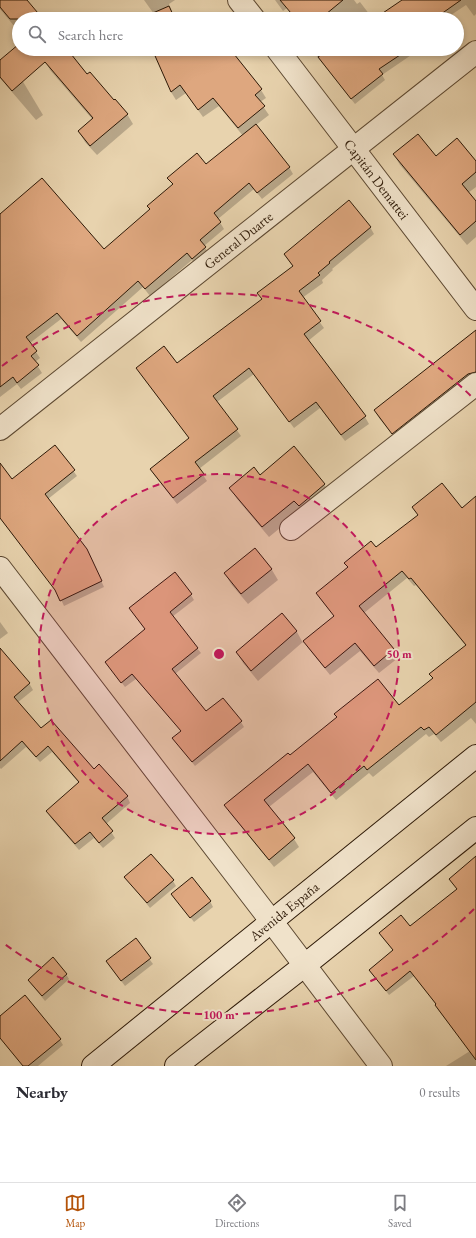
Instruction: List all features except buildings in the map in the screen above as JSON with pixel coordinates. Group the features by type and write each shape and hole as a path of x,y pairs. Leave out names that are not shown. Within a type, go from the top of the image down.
{"street":[{"path":"239,0 248,12"},
{"name":"General Duarte","path":"0,429 476,52"},
{"name":"Capitán Demattei","path":"282,56 476,309"},
{"path":"290,529 476,384"},
{"path":"0,568 381,1066"},
{"name":"Avenida España","path":"93,1066 476,756"},
{"path":"176,1066 476,828"}]}
